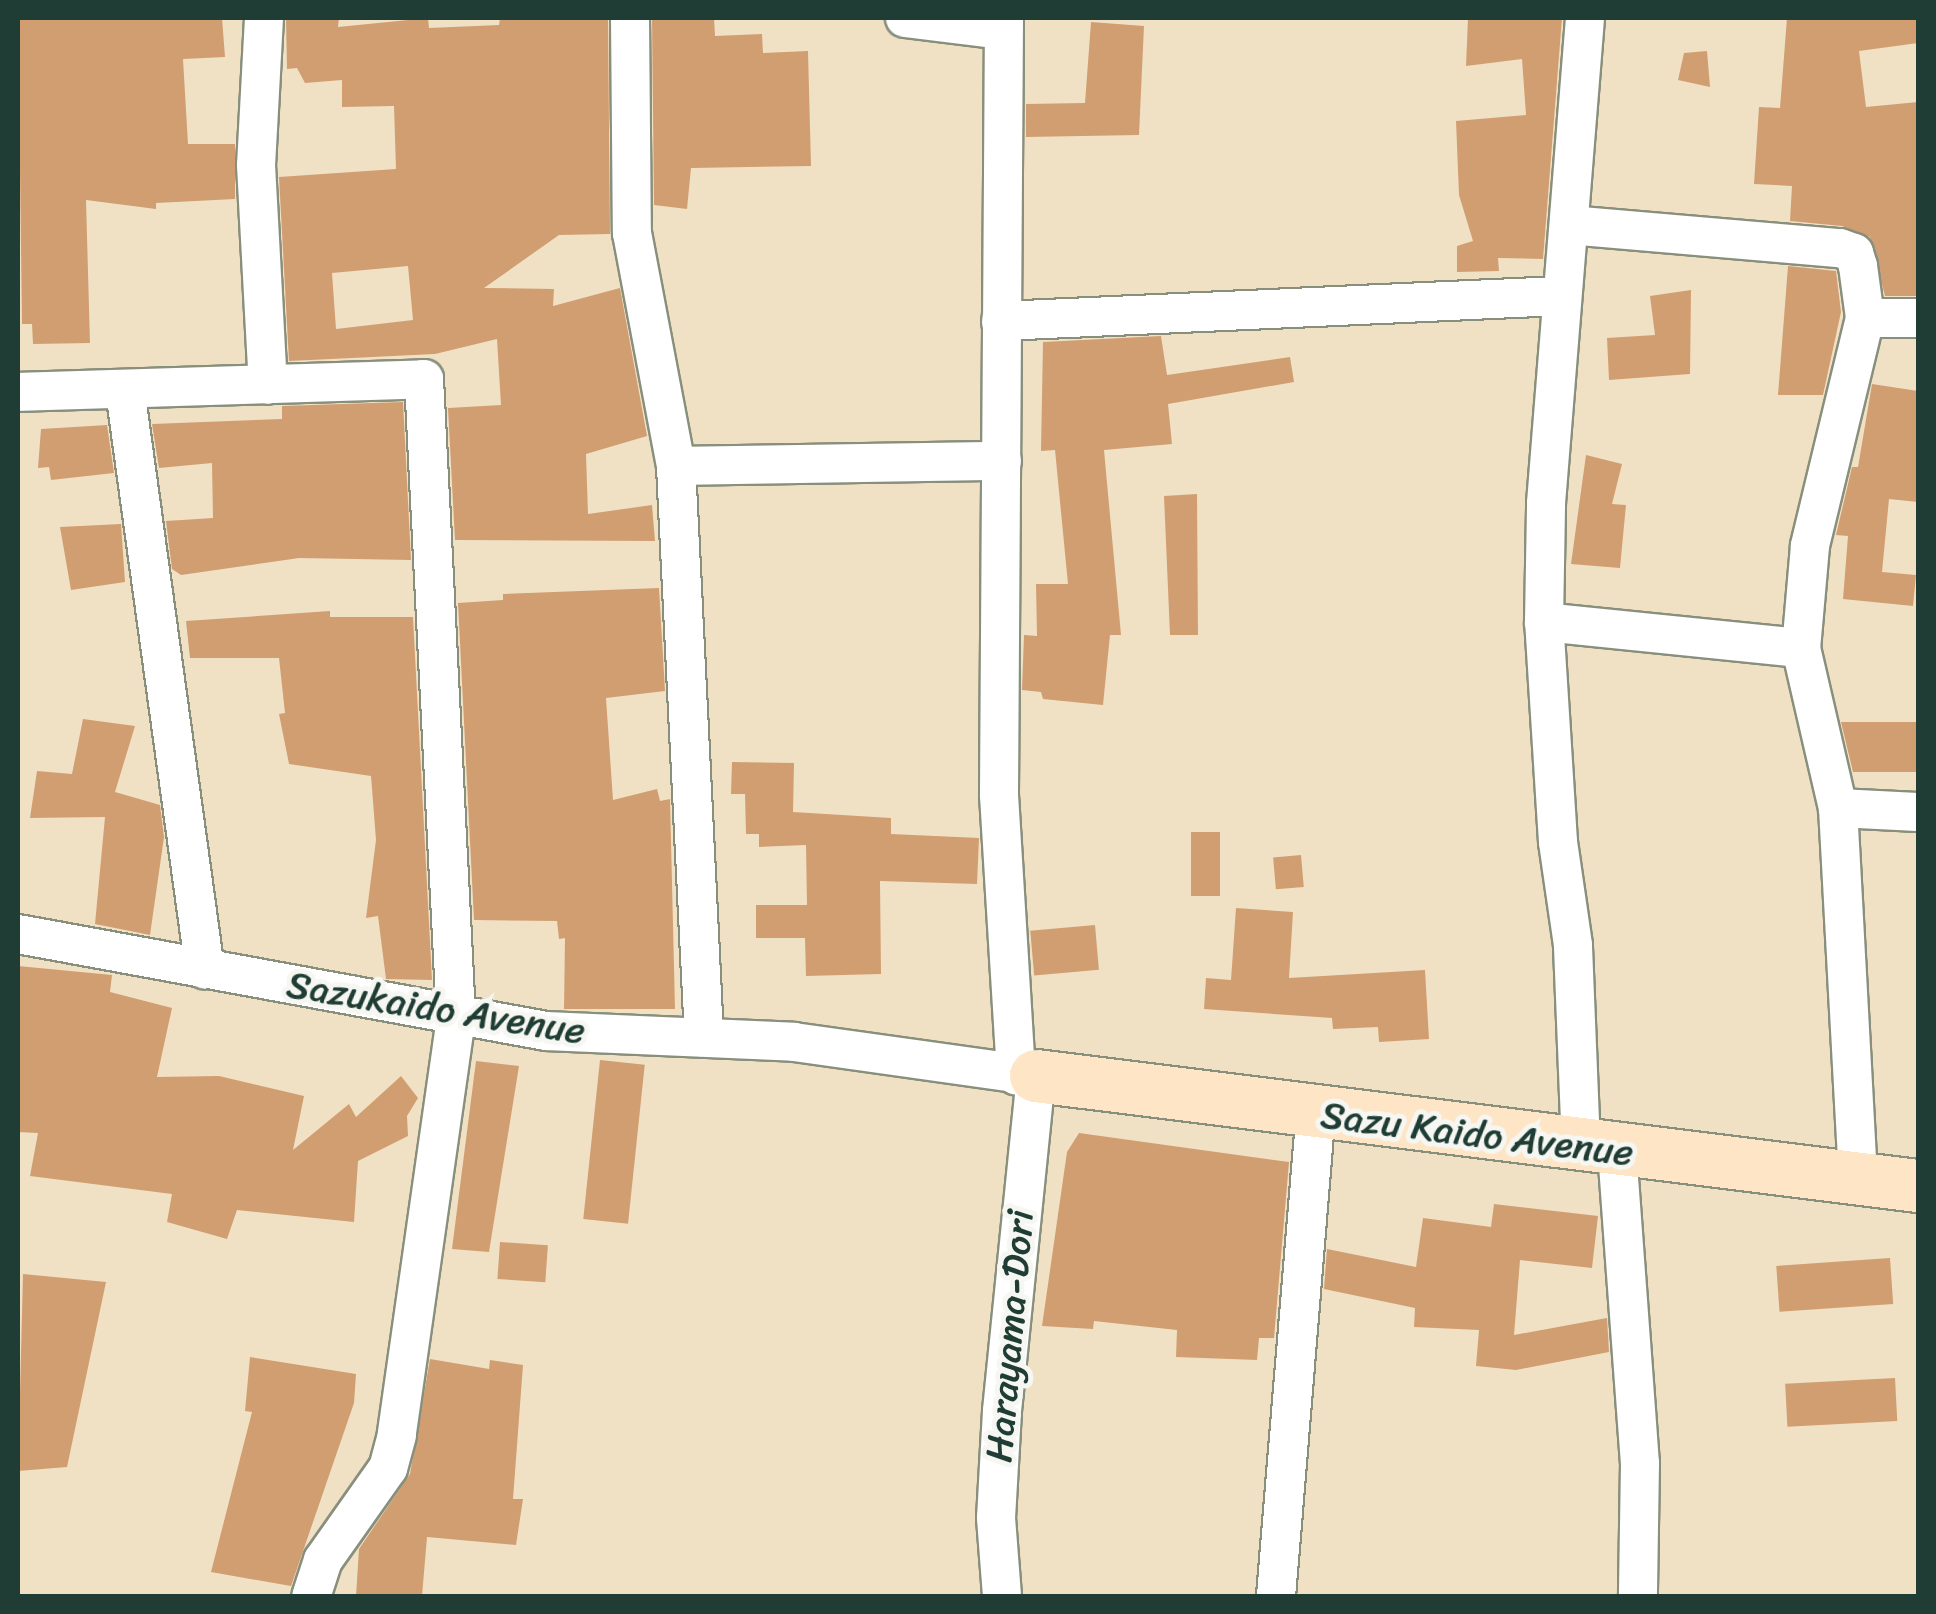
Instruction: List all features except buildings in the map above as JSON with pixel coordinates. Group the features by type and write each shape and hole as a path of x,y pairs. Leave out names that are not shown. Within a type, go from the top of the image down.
{"street":[{"path":"264,18 256,165 268,385"},
{"path":"630,18 632,234 676,466 704,1037"},
{"path":"904,18 1003,24"},
{"path":"1585,18 1561,296 1544,622 1558,842 1640,1463 1638,1596"},
{"name":"Harayama-Dori","path":"1002,1596 996,1518 1026,1075 999,795 1003,24"},
{"path":"1569,225 1840,248 1854,253 1866,318 1810,546 1801,648 1838,808 1858,1178"},
{"path":"1001,322 1561,296"},
{"path":"1866,318 1918,318"},
{"path":"18,392 424,379 456,1018 388,1468 323,1560 311,1596"},
{"path":"125,390 205,970"},
{"path":"676,466 1002,460"},
{"path":"1544,622 1801,648"},
{"path":"1838,808 1918,812"},
{"name":"Sazukaido Avenue","path":"18,934 546,1032 863,1048 1026,1075"},
{"name":"Sazu Kaido Avenue","path":"1026,1075 1918,1186"},
{"path":"1276,1596 1316,1114"}]}
